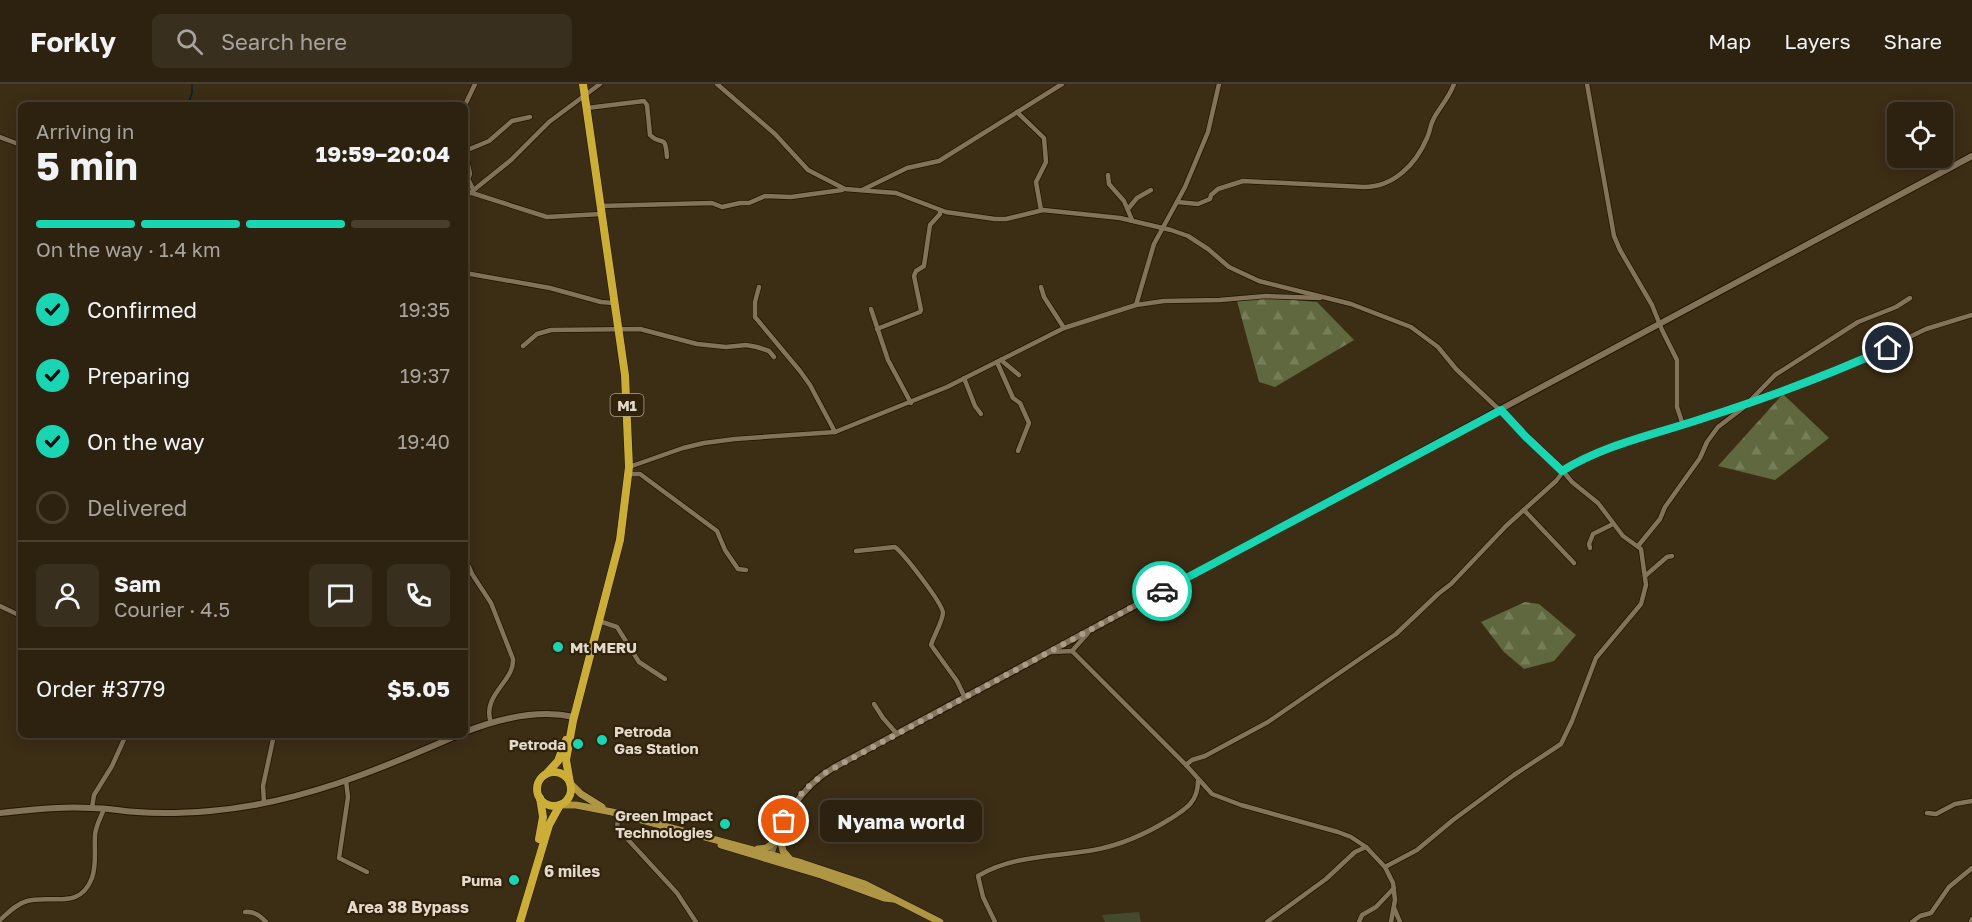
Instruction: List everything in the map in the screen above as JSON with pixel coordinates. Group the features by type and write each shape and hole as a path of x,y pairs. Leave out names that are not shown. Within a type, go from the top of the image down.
{"highway":[{"name":"M1","path":"533,873 543,817 539,784 558,760 573,719 622,530 628,470 627,405 583,84"},
{"name":"M1","path":"520,922 549,825 560,805 571,792 566,760 573,719"},
{"path":"545,776 553,773 559,774 570,783"},
{"path":"539,795 548,804 560,805"}],"main road":[{"path":"773,858 788,813 803,791 816,779 1972,156"},
{"path":"468,731 491,723 527,716 559,714 573,719"},
{"path":"0,813 92,808 166,814 220,810 264,803 346,781 398,762 451,738"},
{"path":"570,783 590,801 615,813"},
{"path":"560,805 576,805 615,813 747,847 766,848 778,841"},
{"path":"698,836 713,843 773,858 793,860 865,884 940,922"},
{"path":"778,841 785,854 793,860"},
{"path":"747,847 884,898 893,898"}],"street":[{"path":"467,102 476,84"},
{"path":"469,192 510,160 549,122 600,84"},
{"path":"717,84 775,134 808,170 845,189"},
{"path":"860,190 907,168 939,161 1062,84"},
{"path":"1136,305 1154,244 1177,202 1208,132 1219,84"},
{"path":"1177,202 1198,204 1210,199 1218,189 1243,182 1323,187 1370,187 1384,184 1406,171 1428,136 1433,120 1454,84"},
{"path":"1587,84 1614,236 1652,305 1677,360 1677,407 1683,425"},
{"path":"587,108 644,101 647,105 650,135 666,143 667,157"},
{"path":"1017,112 1044,138 1046,162 1036,182 1041,210"},
{"path":"468,150 489,141 512,121 530,117"},
{"path":"0,137 18,144"},
{"path":"468,165 470,174 468,180"},
{"path":"1108,175 1109,184 1124,201 1132,220"},
{"path":"469,192 547,217 600,210 712,203 722,207 749,203 765,196 791,197 845,189 896,193 953,214 1001,219 1041,210 1132,220 1188,236 1229,267 1259,280 1360,307 1396,320 1418,332 1438,347 1456,369 1501,410 1576,486 1598,503 1623,536 1638,546 1643,553 1645,592 1641,604 1596,658 1561,744 1514,775 1417,850 1385,867"},
{"path":"1128,210 1137,198 1151,190"},
{"path":"877,329 920,312 914,276 924,266 930,225 940,214 940,210"},
{"path":"468,274 550,288 600,302 613,303"},
{"path":"759,287 755,302 755,317 805,378 835,432"},
{"path":"1041,287 1044,297 1064,328"},
{"path":"628,470 683,448 704,443 835,432 911,403 1064,328 1136,305 1164,301 1266,296 1323,298"},
{"path":"1638,546 1660,519 1665,507 1701,458 1707,442 1718,427 1749,402 1775,375 1858,322 1896,307 1910,298"},
{"path":"871,309 885,345 888,360 911,403"},
{"path":"1186,765 1268,722 1396,634 1451,584 1506,526 1559,478 1562,471 1596,453 1683,425 1858,362 1926,329 1972,315"},
{"path":"523,346 543,331 618,328 640,329 697,344 757,347 769,351 774,357"},
{"path":"999,361 1019,375"},
{"path":"999,361 1013,398 1020,403 1029,423 1018,451"},
{"path":"964,378 981,414"},
{"path":"628,470 640,474 717,531 725,550 738,569 746,570"},
{"path":"1524,510 1574,563"},
{"path":"1590,548 1589,544 1593,534 1613,524"},
{"path":"856,551 895,547 928,588 943,610 931,645 957,681 965,698"},
{"path":"1645,576 1672,556"},
{"path":"468,565 491,603 514,664 496,692 490,707 488,714 491,723"},
{"path":"0,606 18,615"},
{"path":"600,621 617,627 639,662 665,679"},
{"path":"1051,652 1072,651 1090,630"},
{"path":"1072,651 1212,794 1281,818 1338,832 1366,847 1385,867 1394,888 1391,922"},
{"path":"874,704 897,734"},
{"path":"92,808 94,795 112,766 125,738"},
{"path":"264,803 263,786 273,738"},
{"path":"995,922 983,897 978,876 1027,858 1094,850 1144,834 1190,806 1196,797 1198,780"},
{"path":"346,781 348,797 339,858 367,872"},
{"path":"1928,813 1936,814 1955,804 1972,801"},
{"path":"0,920 16,906 26,901 69,899 82,893 95,867 96,831 104,809"},
{"path":"615,813 620,831 676,892 696,922"},
{"path":"1267,922 1326,879 1355,852 1366,847"},
{"path":"1912,922 1920,916 1931,913 1949,887 1972,868"},
{"path":"1368,921 1360,921 1362,915 1376,907 1394,888"},
{"path":"1394,908 1400,922"},
{"path":"245,912 251,911 266,922"}],"green space":[{"path":"1271,298 1317,302 1354,340 1275,387 1259,382 1237,301"},
{"path":"1783,394 1829,438 1775,480 1718,466"},
{"path":"1525,602 1539,604 1576,635 1554,661 1524,669 1504,652 1481,622"},
{"path":"1139,912 1141,922 1105,922 1102,915"}],"waterway":[{"path":"189,102 192,84"}],"way so far":[{"path":"784,821 803,791 825,773 1162,591"}],"place":[{"name":"Mt MERU","path":"558,647"},
{"name":"Petroda Gas Station","path":"602,740"},
{"name":"Petroda","path":"578,744"},
{"name":"Nyama world","path":"784,821"},
{"name":"Green Impact Technologies","path":"725,824"},
{"name":"Puma","path":"514,880"}],"district":[{"name":"6 miles","path":"572,871"},
{"name":"Area 38 Bypass","path":"408,907"}],"route":[{"path":"1162,591 1501,410 1562,471 1596,453 1706,418 1858,362 1888,348"}]}
